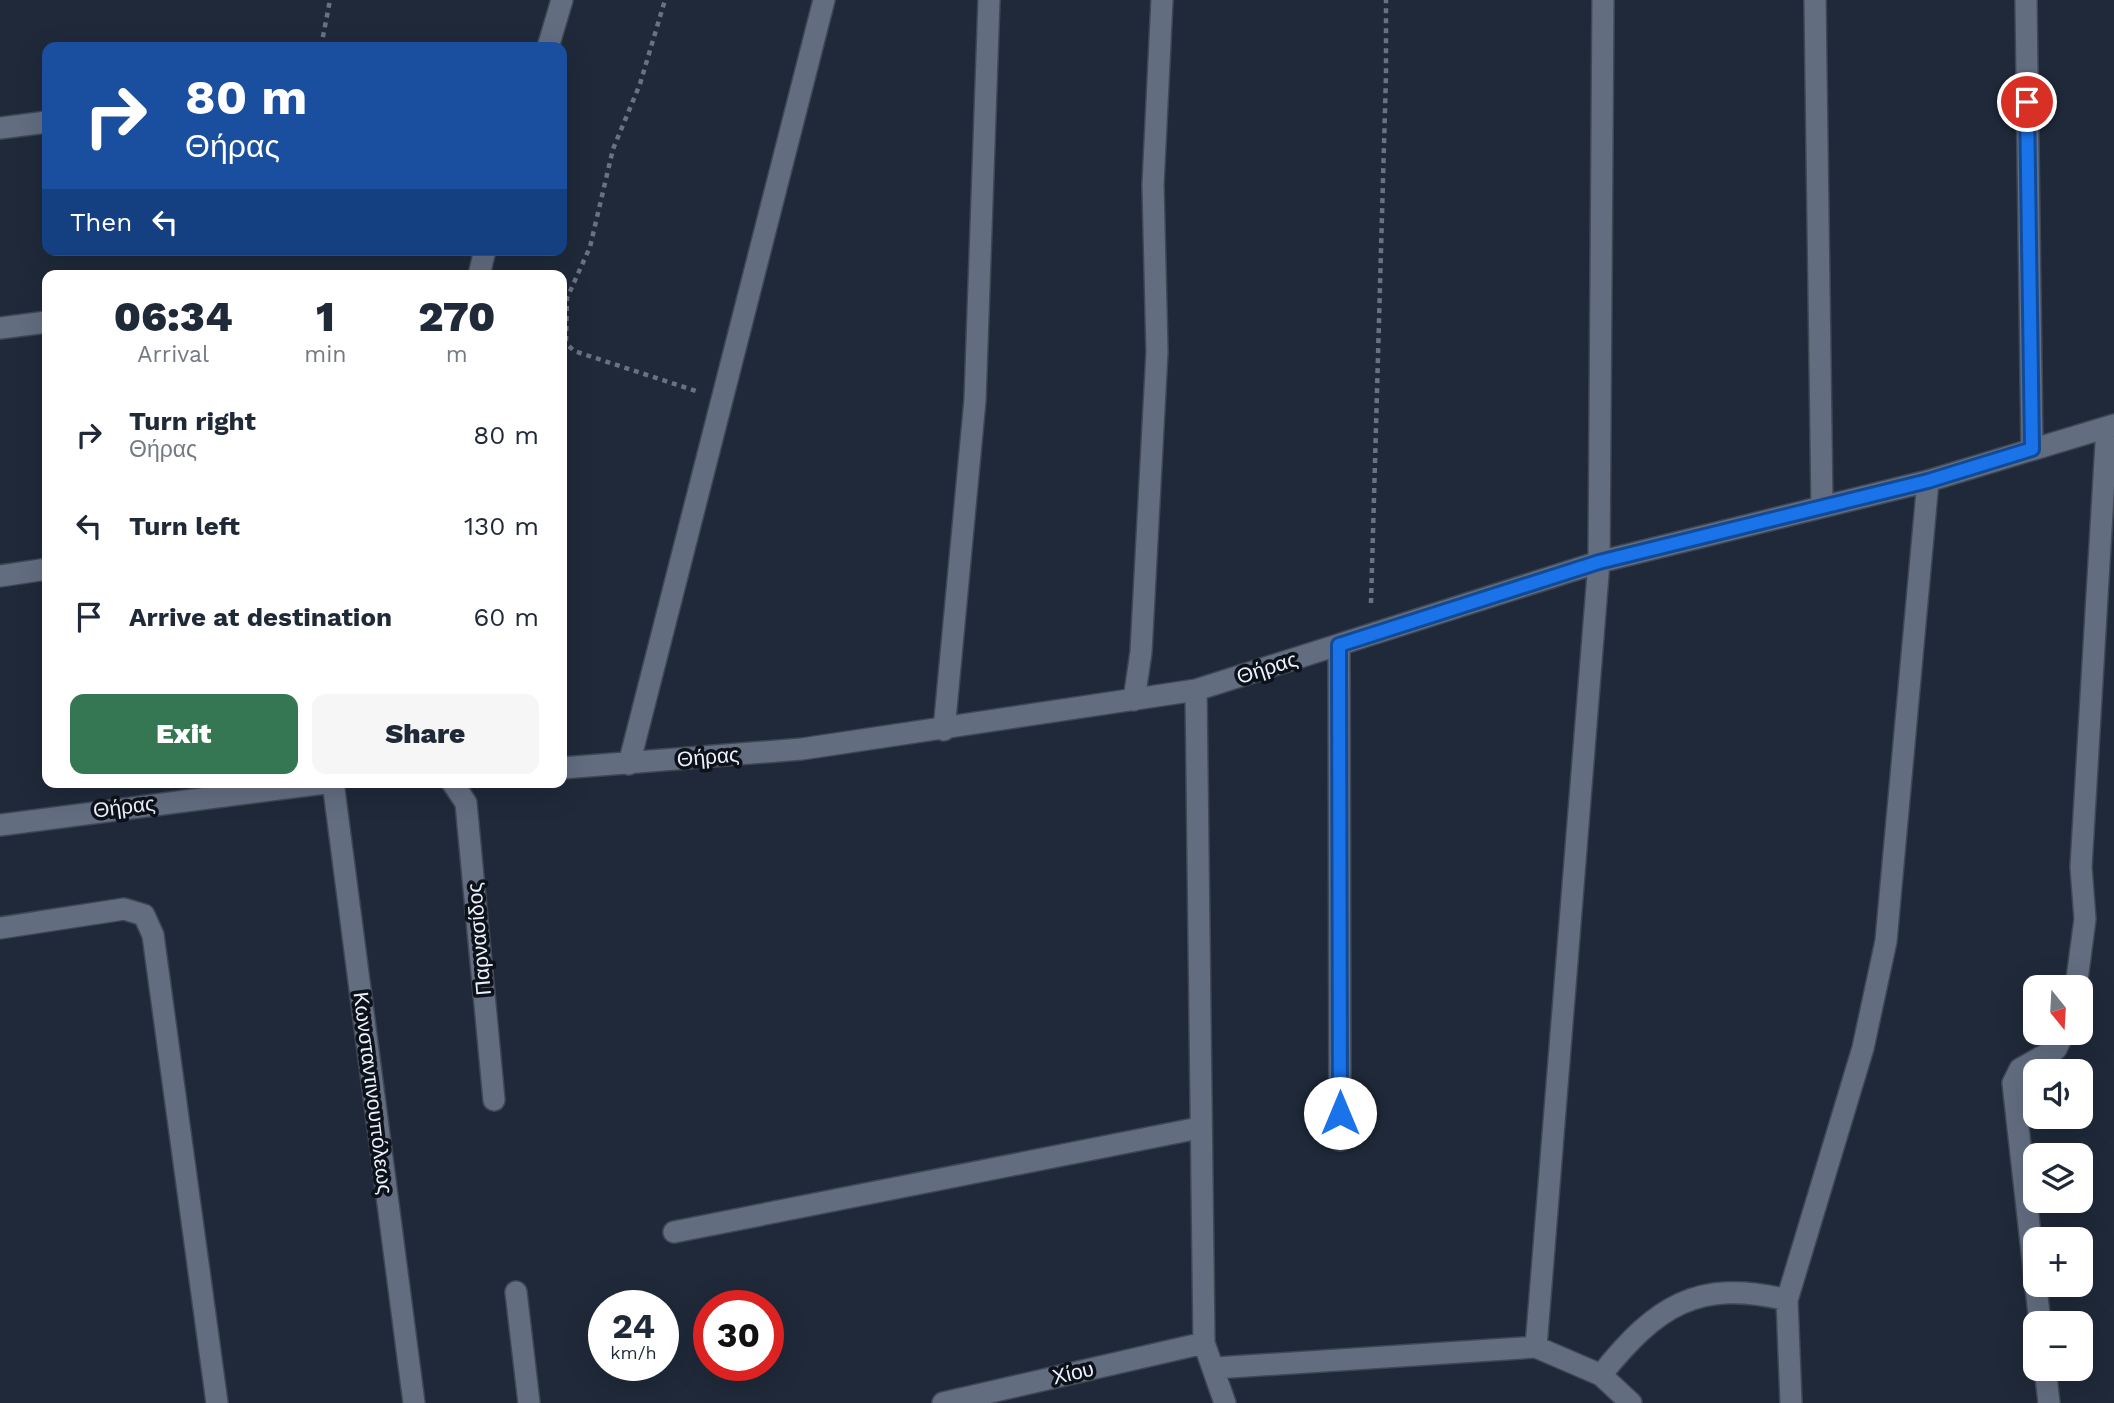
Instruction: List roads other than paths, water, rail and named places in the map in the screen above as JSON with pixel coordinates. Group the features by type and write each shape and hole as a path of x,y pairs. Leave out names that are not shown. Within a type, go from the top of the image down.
{"street":[{"path":"549,42 562,0"},
{"path":"629,764 824,0"},
{"path":"944,730 975,400 989,0"},
{"path":"1134,700 1141,652 1157,352 1153,185 1162,0"},
{"path":"1536,1347 1599,562 1603,0"},
{"path":"1815,0 1822,506"},
{"path":"2026,0 2032,449"},
{"path":"0,128 42,123"},
{"path":"0,328 42,323"},
{"path":"2078,975 2085,919 2081,867 2110,426"},
{"name":"Θήρας","path":"567,768 802,749 944,730 1196,690 1599,562 1928,481 2110,426"},
{"path":"1791,1403 1787,1300 1863,1048 1886,941 1928,481"},
{"path":"0,576 42,570"},
{"path":"1339,645 1340,1140"},
{"path":"1196,690 1199,1128 1204,1343 1225,1403"},
{"name":"Θήρας","path":"0,825 287,788"},
{"name":"Κωνσταντινουπόλεως","path":"334,788 414,1403"},
{"name":"Παρνασίδος","path":"456,788 467,803 494,1100"},
{"path":"0,928 124,909 144,915 153,935 218,1403"},
{"path":"2039,1311 2013,1083 2020,1069 2056,1049 2058,1045"},
{"path":"674,1232 1199,1128"},
{"path":"1601,1375 1626,1344 1674,1305 1715,1292 1751,1291 1787,1300"},
{"path":"516,1292 529,1403"},
{"name":"Χίου","path":"943,1403 1204,1343"},
{"path":"1214,1368 1536,1347 1601,1375 1631,1403"},
{"path":"2046,1381 2049,1403"}]}
